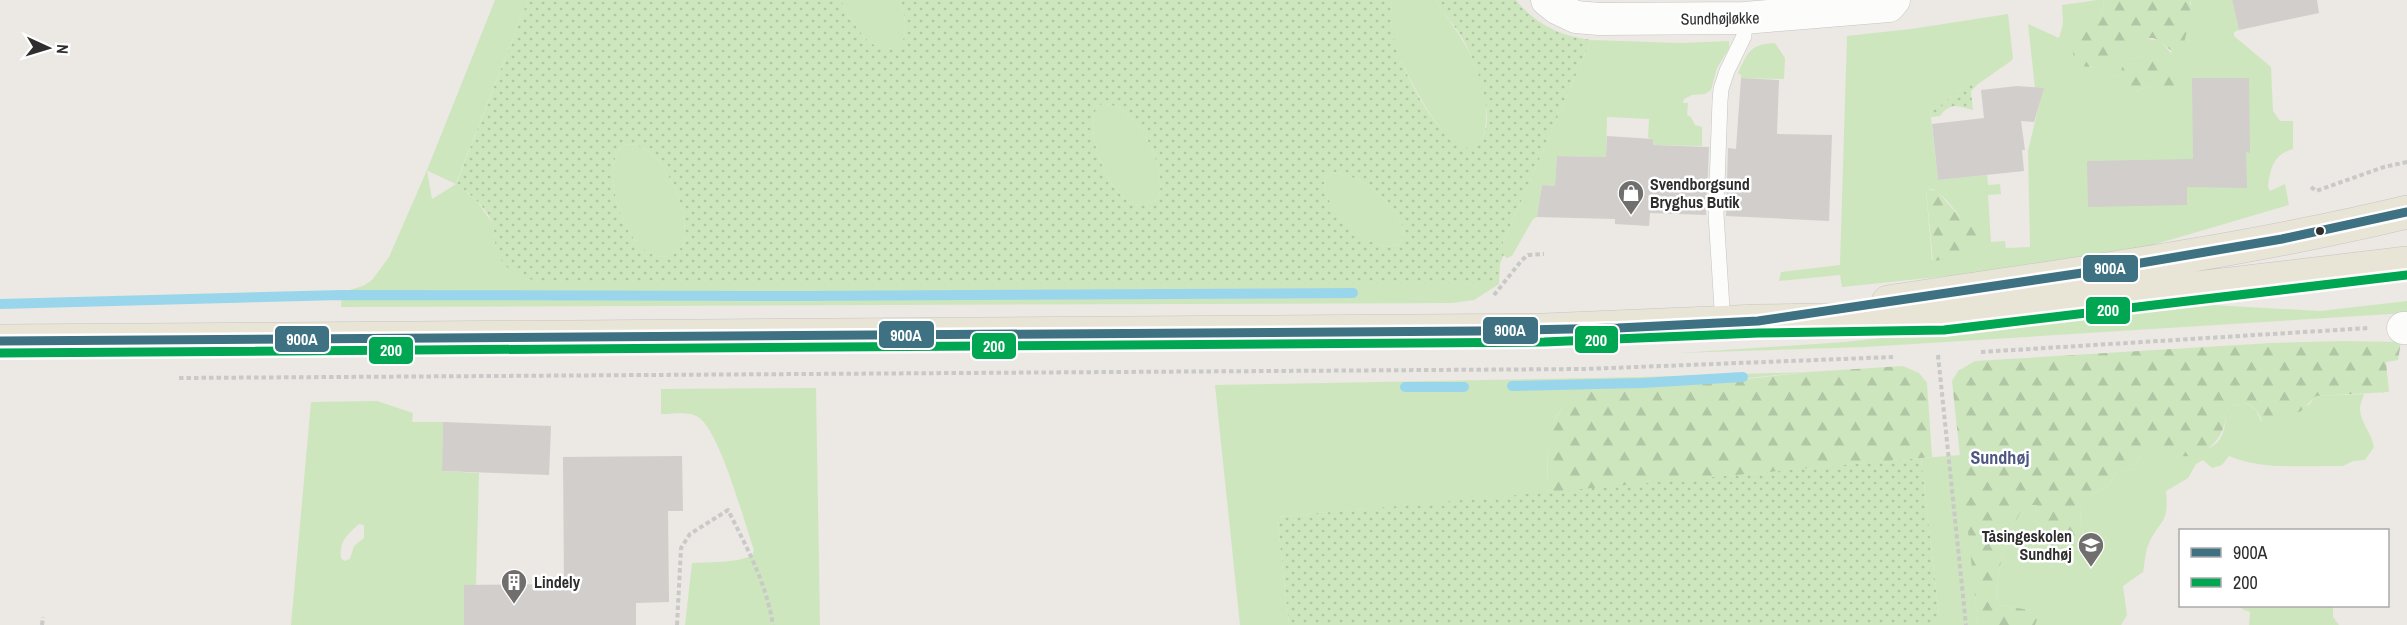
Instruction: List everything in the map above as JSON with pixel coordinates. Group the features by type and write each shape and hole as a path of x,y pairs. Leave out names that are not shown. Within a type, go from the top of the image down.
{"main road":[{"path":"0,341 1489,331 1723,324 1758,321 2082,273 2270,241 2407,212"},
{"path":"1758,321 1943,318 2407,263"}],"street":[{"name":"Sundhøjløkke","path":"1547,0 1565,13 1588,18 1744,18 1882,8 1889,6 1894,0"}],"lane":[{"path":"1723,324 1716,214 1721,95 1727,70 1744,36 1744,18"}],"path":[{"path":"2311,187 2316,191 2384,167 2407,162"},
{"path":"1492,298 1522,260 1528,255 1544,254"},
{"path":"1972,353 2232,335 2405,328"},
{"path":"1949,354 1938,355 1938,357 1966,625"},
{"path":"677,625 681,548 690,534 728,510 758,568 773,625"},
{"path":"42,625 43,617"}],"green space":[{"path":"495,0 528,0 456,183 477,201 493,224 496,248 537,281 1499,284 1474,300 1452,303 341,307 342,292 363,286 372,280 389,257 427,170","holes":["427,171 456,184 432,199"]},
{"path":"528,0 841,0 861,33 876,46 887,48 901,44 904,38 905,22 900,0 1392,0 1391,21 1394,37 1399,55 1413,86 1422,103 1444,132 1468,148 1479,142 1485,131 1486,102 1477,70 1464,41 1435,0 1516,0 1531,16 1549,28 1591,40 1499,252 1504,254 1500,264 1499,284 550,283 524,277 504,264 496,248 493,225 487,213 472,196 456,184","holes":["1099,105 1117,107 1129,115 1148,140 1154,155 1159,171 1159,197 1145,205 1130,202 1118,191 1106,175 1098,155 1094,135 1094,118","628,144 641,147 663,167 672,182 679,198 685,229 684,242 672,255 655,256 641,246 628,230 619,210 614,188 613,168 618,153","1334,172 1356,179 1377,192 1400,221 1404,231 1401,243 1390,246 1377,244 1350,227 1330,202 1325,189 1325,178"]},
{"path":"841,0 900,0 905,22 904,38 901,44 887,48 872,43 857,28"},
{"path":"1392,0 1435,0 1465,44 1480,76 1486,111 1482,139 1472,148 1458,144 1446,135 1413,85 1394,41 1391,20"},
{"path":"2104,0 2102,15 2079,28 2090,67 2102,64 2118,47 2137,46 2145,39 2159,40 2171,53 2191,4 2190,0 2232,0 2239,30 2234,32 2234,36 2271,67 2273,111 2280,121 2293,121 2293,149 2277,158 2270,174 2268,187 2270,191 2285,184 2289,205 2139,249 1967,274 1842,287 1840,275 1779,281 1781,272 1840,265 1847,36 2008,14 2013,58 2011,61 1978,84 1965,84 1939,107 1930,109 1938,180 1987,175 1988,185 2000,184 2001,194 1988,195 1991,242 2005,241 2006,248 2030,247 2028,151 2043,88 2035,88 2028,24 2059,38 2063,24 2062,5","holes":["2146,55 2156,58 2158,63 2167,60 2156,84 2134,92 2113,78 2120,75 2124,61","1932,189 1939,193 1961,218 1981,255 1932,260 1926,190"]},
{"path":"2104,0 2190,0 2190,19 2181,55 2156,39 2150,38 2137,46 2118,47 2111,63 2082,66 2073,54 2075,36 2082,25 2102,15"},
{"path":"1591,40 1681,43 1729,41 1729,48 1717,68 1711,90 1705,94 1692,95 1684,99 1683,103 1688,103 1687,115 1691,117 1695,125 1702,127 1702,146 1653,145 1653,139 1648,138 1649,119 1607,117 1606,163 1604,157 1557,156 1555,186 1542,185 1537,217 1533,219 1512,256 1507,258 1499,252"},
{"path":"1775,43 1785,58 1784,79 1741,78 1738,73 1751,50 1760,45"},
{"path":"2152,48 2160,53 2156,58 2158,62 2167,60 2180,62 2172,98 2156,84 2134,92 2129,92 2126,88 2113,87 2111,83 2113,78 2120,75 2124,61 2146,55"},
{"path":"1965,84 1978,84 1971,91 1973,110 1955,106 1947,109 1940,116 1931,117 1930,108 1939,107"},
{"path":"1099,105 1117,107 1129,115 1148,140 1154,155 1159,171 1159,197 1145,205 1130,202 1118,191 1106,175 1098,155 1094,135 1094,118"},
{"path":"628,144 641,147 652,155 663,167 679,198 685,229 684,242 672,255 655,256 641,246 628,230 619,210 614,188 613,168 618,153"},
{"path":"1334,172 1367,185 1386,201 1404,231 1401,243 1389,246 1376,244 1350,227 1330,202 1325,189 1325,178"},
{"path":"1926,189 1937,191 1959,216 1977,231 1982,255 1933,261"},
{"path":"2407,301 2407,313 1865,347 1679,353 1845,342 2194,304 2320,311"},
{"path":"2401,342 2398,360 2386,362 2389,392 2316,396 2300,412 2287,410 2282,423 2270,427 2264,425 2255,409 2246,403 2232,406 2226,410 2221,434 2204,451 2188,456 2159,452 2141,454 2134,469 2116,472 2109,486 2092,495 2083,505 2080,510 2082,546 2075,550 2062,571 2046,571 2044,561 2035,553 2032,539 2039,528 2036,519 2037,505 2024,505 2017,519 2004,534 2006,547 1998,578 1998,605 2031,610 2037,620 2035,625 1978,625 1952,381 1958,371 1975,361 2271,343"},
{"path":"1903,366 1919,373 1927,383 1932,457 1548,493 1547,439 1551,426 1562,408 1585,390 1720,382 1808,372"},
{"path":"1808,372 1678,385 1562,408 1551,428 1547,448 1548,493 1277,517 1289,625 1240,625 1215,385"},
{"path":"816,388 820,625 685,625 692,563 737,560 752,556 754,550 731,478 706,425 694,415 661,414 661,389"},
{"path":"2364,394 2360,407 2361,414 2374,447 2365,460 2353,461 2343,466 2285,466 2256,464 2229,456 2222,465 2212,468 2203,460 2196,464 2188,478 2166,491 2165,515 2148,546 2143,572 2123,586 2127,615 2121,625 2035,625 2037,620 2030,610 1998,605 1998,578 2006,547 2004,534 2017,519 2024,504 2037,505 2036,519 2039,528 2035,553 2061,571 2083,538 2080,509 2092,495 2109,486 2116,472 2134,469 2141,454 2154,451 2208,449 2218,442 2224,430 2226,410 2232,406 2246,403 2256,410 2261,421 2287,410 2309,405 2316,396"},
{"path":"377,401 413,413 412,422 443,422 442,471 479,473 476,585 464,585 464,625 291,625 311,402","holes":["359,524 364,525 364,538 354,546 350,559 344,561 341,558 341,547 345,539"]},
{"path":"1961,455 1978,625 1940,625 1921,458"},
{"path":"1921,458 1940,625 1289,625 1277,517"},
{"path":"2242,607 2333,607 2333,617 2339,625 2249,625 2250,612"}],"building":[{"path":"2232,0 2317,0 2319,13 2239,30"},
{"path":"1741,78 1779,80 1777,134 1832,135 1829,221 1726,216 1728,148 1736,149"},
{"path":"2192,78 2249,78 2250,153 2246,152 2247,188 2187,187 2187,205 2088,207 2087,161 2193,159"},
{"path":"2017,86 2044,88 2034,122 2021,121 2025,150 2022,150 2024,171 1938,180 1932,124 1984,118 1981,90"},
{"path":"1607,136 1653,139 1653,145 1709,147 1706,215 1650,213 1649,226 1615,224 1615,219 1537,217 1542,185 1555,186 1557,156 1606,157"},
{"path":"443,422 551,426 549,475 442,471"},
{"path":"682,456 683,511 668,511 669,602 636,603 636,625 464,625 464,585 564,584 563,457"}],"waterway":[{"path":"0,304 341,295 800,296 1353,293"},
{"path":"1512,386 1642,383 1743,377"},
{"path":"1405,387 1464,387"}],"transit line":[{"name":"900A","path":"0,341 1478,331 1618,328 1758,321 2082,273 2282,239 2407,212"},
{"name":"200","path":"0,353 1544,342 1758,333 1944,330 2407,275"}],"place":[{"name":"Svendborgsund Bryghus Butik","path":"1631,216"},
{"name":"Tåsingeskolen Sundhøj","path":"2091,568"},
{"name":"Lindely","path":"514,605"}],"district":[{"name":"Sundhøj","path":"2000,457"}]}
